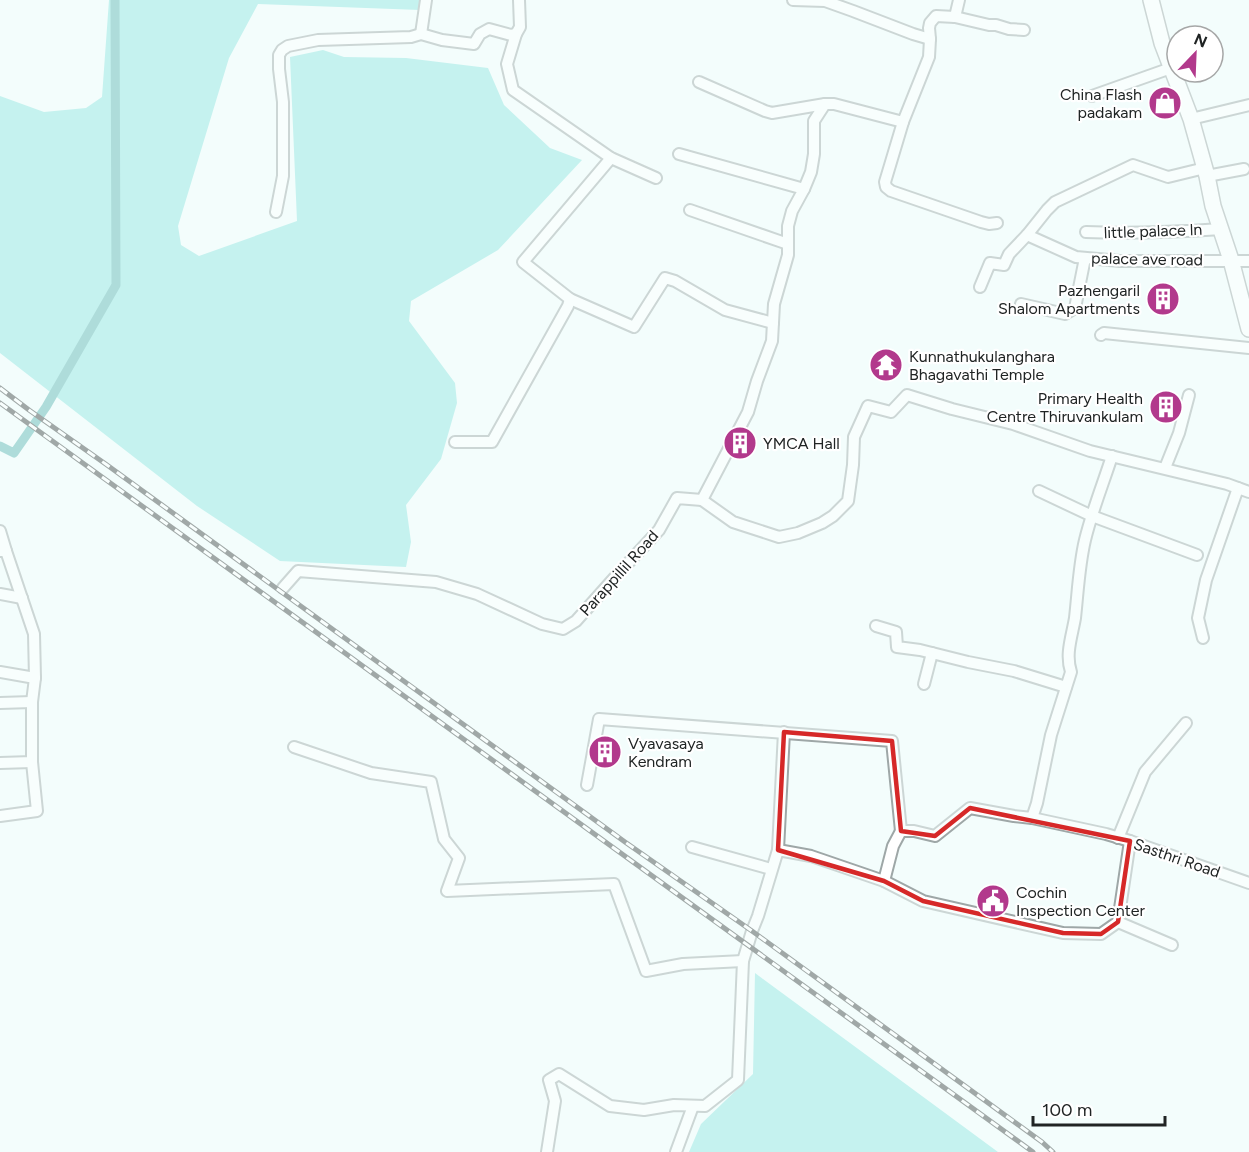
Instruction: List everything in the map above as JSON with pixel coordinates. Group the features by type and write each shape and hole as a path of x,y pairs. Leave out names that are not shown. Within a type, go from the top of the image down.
{"highway":[{"path":"1151,0 1165,51"},
{"path":"1177,84 1191,119 1213,206 1231,260 1249,329"}],"street":[{"path":"421,34 426,0"},
{"path":"519,0 520,27 507,64 513,90 611,158 656,178"},
{"path":"792,0 825,1 930,39"},
{"path":"955,17 959,0"},
{"path":"997,223 981,222 891,191 886,188 885,183 903,122 929,57 929,28 936,16 955,17 1024,30"},
{"path":"276,212 283,176 283,102 279,62 282,50 288,46 318,40 411,37 421,34 442,40 474,44 480,34 489,29 511,35 516,34"},
{"path":"1092,96 1165,70"},
{"path":"699,82 772,113 834,104 903,122"},
{"path":"825,104 814,121 814,154 811,172 792,211 788,226 788,255 774,304 772,340 748,412 702,500 733,522 779,537 798,533 822,523 848,501 854,437 868,406 891,412 907,395 1013,424 1090,451 1165,468 1249,492"},
{"path":"1191,119 1249,105"},
{"path":"679,154 804,189"},
{"path":"611,158 523,262 570,299 634,327 665,278 675,281 725,310 773,323"},
{"path":"980,287 990,263 1004,265 1009,254 1056,202 1133,165 1168,177 1244,169"},
{"path":"690,210 788,244"},
{"name":"little palace ln","path":"1086,232 1115,234 1221,228"},
{"name":"palace ave road","path":"1027,235 1076,257 1120,261 1249,261"},
{"path":"1021,304 1065,314 1075,308 1085,258"},
{"path":"455,442 492,442 570,299"},
{"path":"1101,335 1104,333 1249,348"},
{"path":"1165,468 1179,433 1189,395"},
{"path":"1032,818 1051,735 1071,672 1068,651 1085,540 1112,456"},
{"path":"1203,638 1198,618 1206,580 1238,488"},
{"path":"1039,491 1092,516 1197,555"},
{"name":"Parappillil Road","path":"283,588 298,571 436,582 477,594 542,624 562,629 576,621 659,530 676,498 702,500"},
{"path":"0,531 3,551 34,634 32,762 37,811 0,816"},
{"path":"0,594 22,598"},
{"path":"876,626 896,632 897,647 1014,671 1066,687"},
{"path":"924,684 932,653"},
{"path":"0,672 35,678"},
{"path":"0,704 32,702"},
{"path":"587,784 598,718 892,741 901,831 893,846 884,881"},
{"path":"1118,838 1145,772 1186,723"},
{"path":"547,1152 555,1101 549,1080 560,1074 610,1106 644,1110 674,1105 705,1106 738,1080 743,961 778,850 784,732"},
{"path":"294,747 371,773 431,783 444,839 459,858 447,891 614,884 646,971 683,964 743,961"},
{"path":"0,763 32,762"},
{"name":"Sasthri Road","path":"901,831 914,831 935,836 970,808 1032,818 1106,834 1249,883"},
{"path":"778,850 811,856 884,881 923,901 1063,933 1101,934 1118,921 1130,841"},
{"path":"692,847 771,869"},
{"path":"1118,921 1172,945"},
{"path":"676,1152 693,1106"}],"highlighted area":[{"path":"784,732 892,741 901,831 935,836 970,808 1130,841 1118,922 1101,934 1063,933 923,901 884,881 778,850"}],"shaded area":[{"path":"109,0 421,0 420,10 258,4 229,58 178,226 181,245 199,256 297,221 290,57 323,50 344,57 406,58 488,68 504,105 550,148 582,160 498,250 411,301 409,321 455,383 457,403 441,459 406,505 411,542 406,567 280,561 197,506 0,353 0,96 44,112 86,108 102,97"},
{"path":"755,973 998,1152 689,1152 701,1124 753,1074"}],"waterway":[{"path":"0,446 14,453 46,407 116,285 115,0"}],"railway":[{"path":"0,388 625,842 752,931 1053,1152"},
{"path":"0,403 1033,1152"}],"place":[{"name":"China Flash padakam","path":"1165,103"},
{"name":"Pazhengaril Shalom Apartments","path":"1163,299"},
{"name":"Kunnathukulanghara Bhagavathi Temple","path":"886,365"},
{"name":"Primary Health Centre Thiruvankulam","path":"1166,407"},
{"name":"YMCA Hall","path":"740,443"},
{"name":"Vyavasaya Kendram","path":"605,752"},
{"name":"Cochin Inspection Center","path":"993,901"}]}
